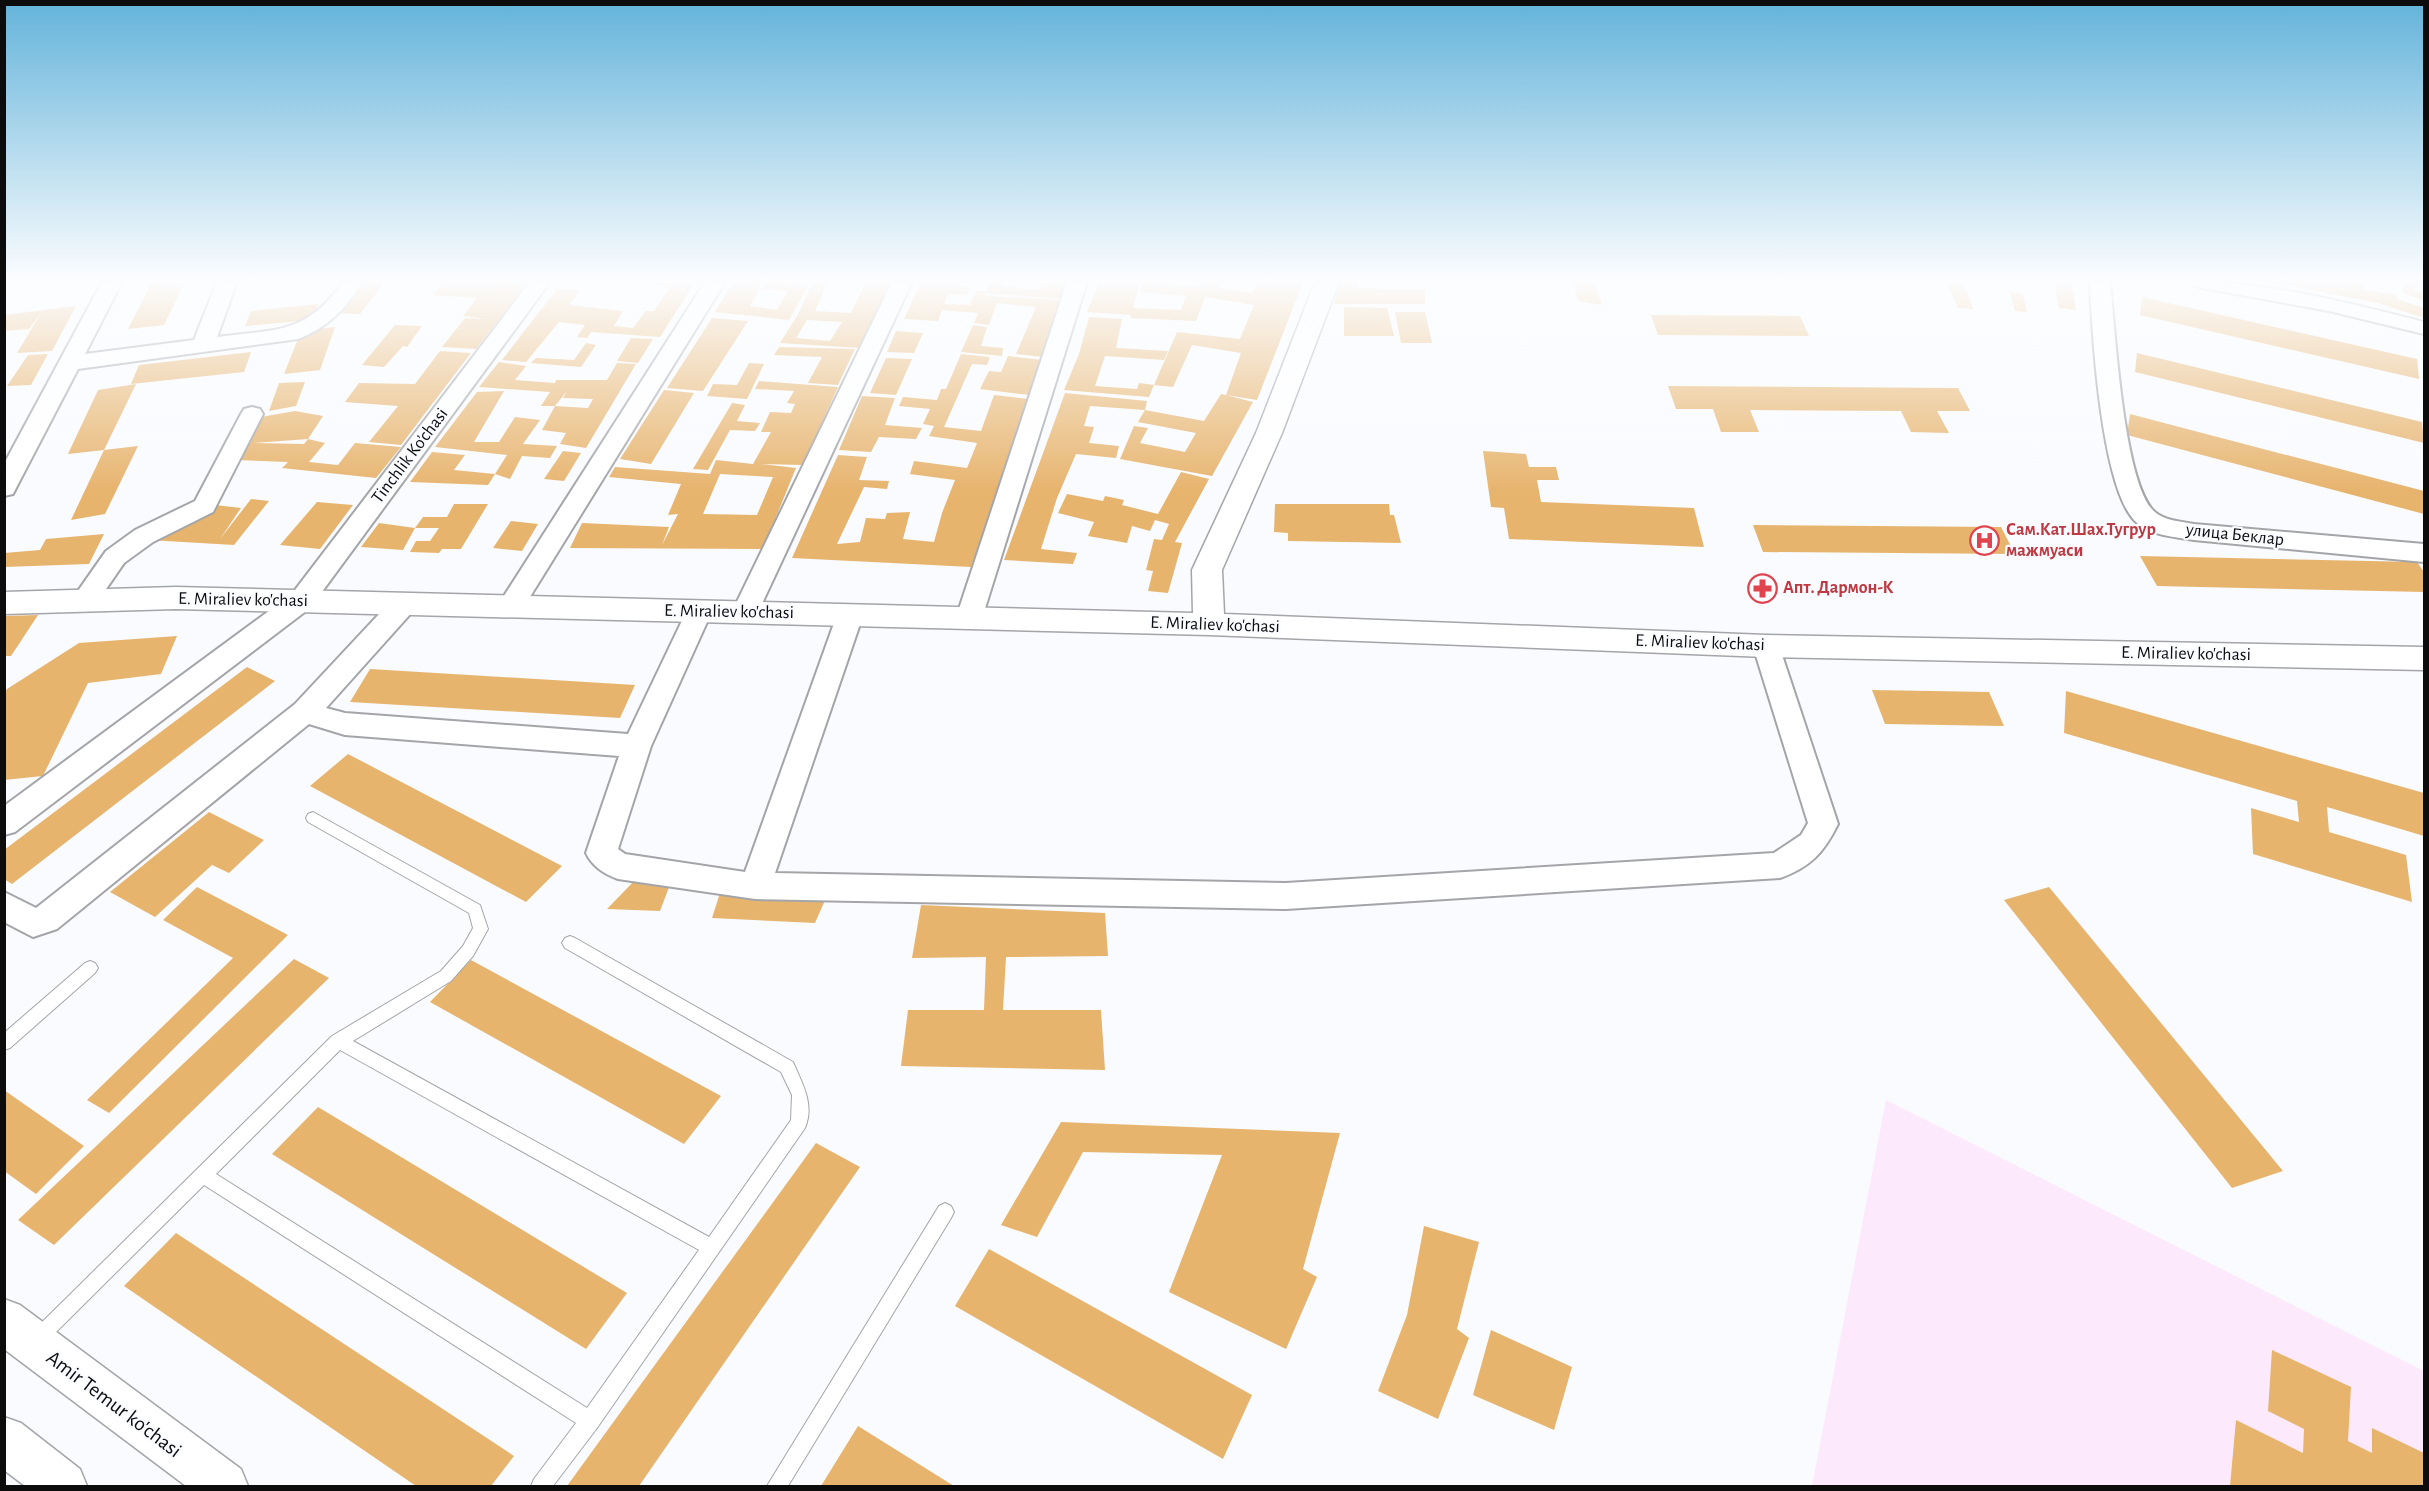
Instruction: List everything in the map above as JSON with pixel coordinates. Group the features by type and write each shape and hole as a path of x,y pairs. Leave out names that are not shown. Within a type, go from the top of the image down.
{"street":[{"path":"4,488 76,352"},
{"path":"70,363 154,352"},
{"name":"Tinchlik Ko’chasi","path":"4,823 302,601 488,352"},
{"path":"511,606 671,352"},
{"path":"745,612 869,352"},
{"path":"969,618 1055,352"},
{"path":"1209,624 1207,570 1269,433 1300,352"},
{"name":"улица Беклар","path":"2109,352 2123,464 2133,495 2143,515 2165,526 2194,532 2424,553"},
{"path":"84,601 116,557 144,536 204,506 252,414"},
{"name":"E. Miraliev ko'chasi","path":"4,603 176,598 1209,624 1766,646 2424,659"},
{"path":"4,905 33,923 40,923 305,712 404,604"},
{"path":"699,611 637,746 601,853 605,859 618,866 755,886 1286,896 1780,865 1812,844 1823,824 1766,646"},
{"path":"755,886 850,615"},
{"path":"305,712 345,724 637,746"},
{"name":"Amir Temur ko'chasi","path":"19,1332 224,1486"},
{"path":"4,1440 63,1486"}],"lane":[{"path":"19,1332 203,1175 338,1041 446,976 468,951 481,929 475,909 313,818"},
{"path":"541,1486 590,1421 799,1122 800,1095 787,1067 570,943"},
{"path":"4,1043 90,968"},
{"path":"338,1041 710,1247"},
{"path":"203,1175 590,1421"},
{"path":"777,1486 945,1212"}],"shaded area":[{"path":"1886,1100 2424,1371 2424,1486 1812,1486"}],"building":[{"path":"251,352 244,372 131,384 139,365"},
{"path":"293,352 326,352 320,370 284,374"},
{"path":"373,352 398,352 384,367 362,365"},
{"path":"440,352 471,353 401,445 369,442 398,406 345,402 359,383 415,384"},
{"path":"509,352 535,352 526,362 502,360"},
{"path":"580,352 592,352 581,367 531,363 536,358 574,360"},
{"path":"623,352 645,352 638,363 617,361"},
{"path":"690,352 728,352 703,391 667,388"},
{"path":"776,352 854,352 838,385 808,383 822,357 774,355"},
{"path":"887,352 915,352 914,353"},
{"path":"961,352 1003,352 1002,356"},
{"path":"1017,352 1046,352 1044,357 1016,354"},
{"path":"1080,352 1168,352 1164,360 1105,356 1095,386 1137,389 1139,383 1154,385 1149,397 1064,390"},
{"path":"1169,352 1189,352 1173,387 1154,385"},
{"path":"1232,352 1276,352 1257,400 1226,395 1241,353"},
{"path":"2299,352 2384,352 2417,359 2419,379"},
{"path":"2137,353 2422,422 2424,443 2135,372"},
{"path":"48,354 31,385 7,386 28,355"},
{"path":"961,354 990,357 987,365 972,364 944,427 981,431 994,395 1028,399 1019,434 971,567 792,558 838,455 867,457 859,480 889,481 887,489 864,487 837,544 860,542 866,518 885,519 887,513 910,512 903,539 934,542 955,480 910,474 914,461 967,468 977,443 929,436 934,426 923,424 930,409 899,406 903,397 937,400 941,389 946,389"},
{"path":"1008,356 1042,360 1029,395 980,389 989,371 1001,372"},
{"path":"886,358 912,359 896,395 870,393"},
{"path":"499,362 526,366 515,380 555,383 556,380 607,380 617,363 636,364 586,448 560,444 566,433 542,430 555,406 541,406 550,392 479,387","holes":["567,391 563,398 593,399 588,408 555,406"]},
{"path":"749,363 764,364 747,399 707,396 713,384 737,385"},
{"path":"759,381 838,387 803,465 761,464 796,468 763,549 570,548 582,523 669,527 662,545 678,514 668,515 681,484 609,477 615,467 710,474 716,460 753,464 771,432 761,432 770,412 791,413 795,404 787,403 794,391 755,389","holes":["720,474 773,477 757,515 703,514"]},
{"path":"305,382 296,406 269,411 279,383"},
{"path":"136,384 104,450 68,454 98,390"},
{"path":"1668,386 1958,388 1970,411 1937,411 1949,433 1911,432 1901,411 1750,410 1759,432 1721,432 1713,409 1676,409"},
{"path":"664,390 694,393 651,464 620,459"},
{"path":"504,391 474,442 499,442 515,417 540,420 523,444 557,446 550,458 522,456 510,479 495,474 507,455 435,447 477,392"},
{"path":"1065,393 1147,401 1145,410 1090,406 1084,426 1094,427 1089,443 1119,446 1116,458 1076,454 1057,498 1041,549 1077,553 1073,564 1004,560"},
{"path":"1221,394 1253,402 1212,476 1120,459 1134,426 1148,428 1140,443 1185,452 1196,433 1138,422 1145,410 1204,421"},
{"path":"862,396 895,398 885,425 922,428 916,439 879,437 871,452 839,450"},
{"path":"732,403 745,405 737,421 760,423 755,431 730,430 708,470 693,469"},
{"path":"295,411 323,416 308,439 325,443 309,462 338,465 355,443 401,447 376,478 282,468 288,462 237,460 261,417","holes":["308,439 304,444 253,443"]},
{"path":"2130,414 2424,491 2424,514 2127,435"},
{"path":"138,446 105,514 71,520 104,450"},
{"path":"563,451 581,453 564,481 544,479"},
{"path":"1483,451 1526,454 1529,467 1556,467 1559,480 1537,480 1541,502 1694,508 1704,547 1509,539 1504,508 1491,507"},
{"path":"432,452 465,455 454,470 495,474 488,485 410,482"},
{"path":"1181,472 1209,479 1175,542 1182,543 1168,593 1148,591 1153,571 1146,570 1154,539 1162,540 1169,524 1155,520 1150,531 1132,526 1127,543 1088,536 1094,522 1058,513 1067,494 1103,501 1105,496 1124,500 1122,505 1158,514"},
{"path":"251,499 269,501 234,545 149,540 163,523 190,525 206,504 241,508 220,539"},
{"path":"317,502 353,505 320,549 280,545"},
{"path":"454,504 488,504 461,549 442,549 439,553 410,552 416,541 430,541 439,528 415,528 423,517 447,517"},
{"path":"1275,504 1389,504 1390,515 1394,515 1401,543 1288,541 1288,533 1274,532"},
{"path":"511,521 538,524 522,551 493,548"},
{"path":"379,523 415,528 403,550 361,547"},
{"path":"1753,525 2001,527 2015,554 1763,552"},
{"path":"104,534 89,564 4,567 4,553 40,550 46,539"},
{"path":"2140,556 2417,562 2424,572 2424,592 2157,586"},
{"path":"38,615 11,656 4,656 4,616"},
{"path":"177,636 161,674 88,683 43,776 4,780 4,693 7,689 79,643"},
{"path":"247,667 275,681 12,884 4,879 4,850"},
{"path":"370,669 635,685 620,718 350,702"},
{"path":"1872,690 1989,692 2004,726 1885,724"},
{"path":"2066,691 2424,793 2424,836 2327,807 2329,832 2406,855 2412,902 2253,854 2251,808 2299,822 2297,801 2064,733"},
{"path":"348,754 562,866 526,902 310,786"},
{"path":"209,812 264,840 229,873 212,865 155,917 110,892"},
{"path":"674,874 660,911 607,909 638,877"},
{"path":"197,887 288,935 109,1113 87,1100 233,958 163,920"},
{"path":"2049,887 2283,1171 2232,1188 2004,900"},
{"path":"720,893 826,898 815,923 712,918"},
{"path":"921,905 1105,913 1108,956 1006,957 1003,1010 1101,1010 1105,1070 901,1066 908,1010 984,1010 986,957 912,958"},
{"path":"294,959 329,978 54,1245 18,1220"},
{"path":"471,960 721,1096 684,1144 430,1002"},
{"path":"4,1090 84,1146 36,1194 4,1171"},
{"path":"318,1107 627,1293 586,1349 272,1154"},
{"path":"1061,1122 1340,1133 1303,1269 1317,1277 1286,1349 1169,1292 1222,1155 1083,1152 1037,1237 1001,1225"},
{"path":"816,1143 860,1167 639,1486 567,1486"},
{"path":"1424,1226 1479,1242 1457,1329 1469,1338 1438,1419 1378,1391 1407,1315"},
{"path":"176,1233 514,1456 491,1486 416,1486 124,1286"},
{"path":"989,1249 1252,1395 1223,1459 955,1306"},
{"path":"1491,1330 1572,1367 1554,1430 1473,1395"},
{"path":"2272,1350 2351,1387 2348,1441 2372,1453 2372,1428 2424,1453 2424,1486 2230,1486 2236,1420 2303,1453 2304,1429 2268,1411"},
{"path":"858,1426 954,1486 821,1486"}],"place":[{"name":"Сам.Кат.Шах.Тугрур мажмуаси","path":"1985,540"},
{"name":"Апт. Дармон-К","path":"1762,588"}]}
